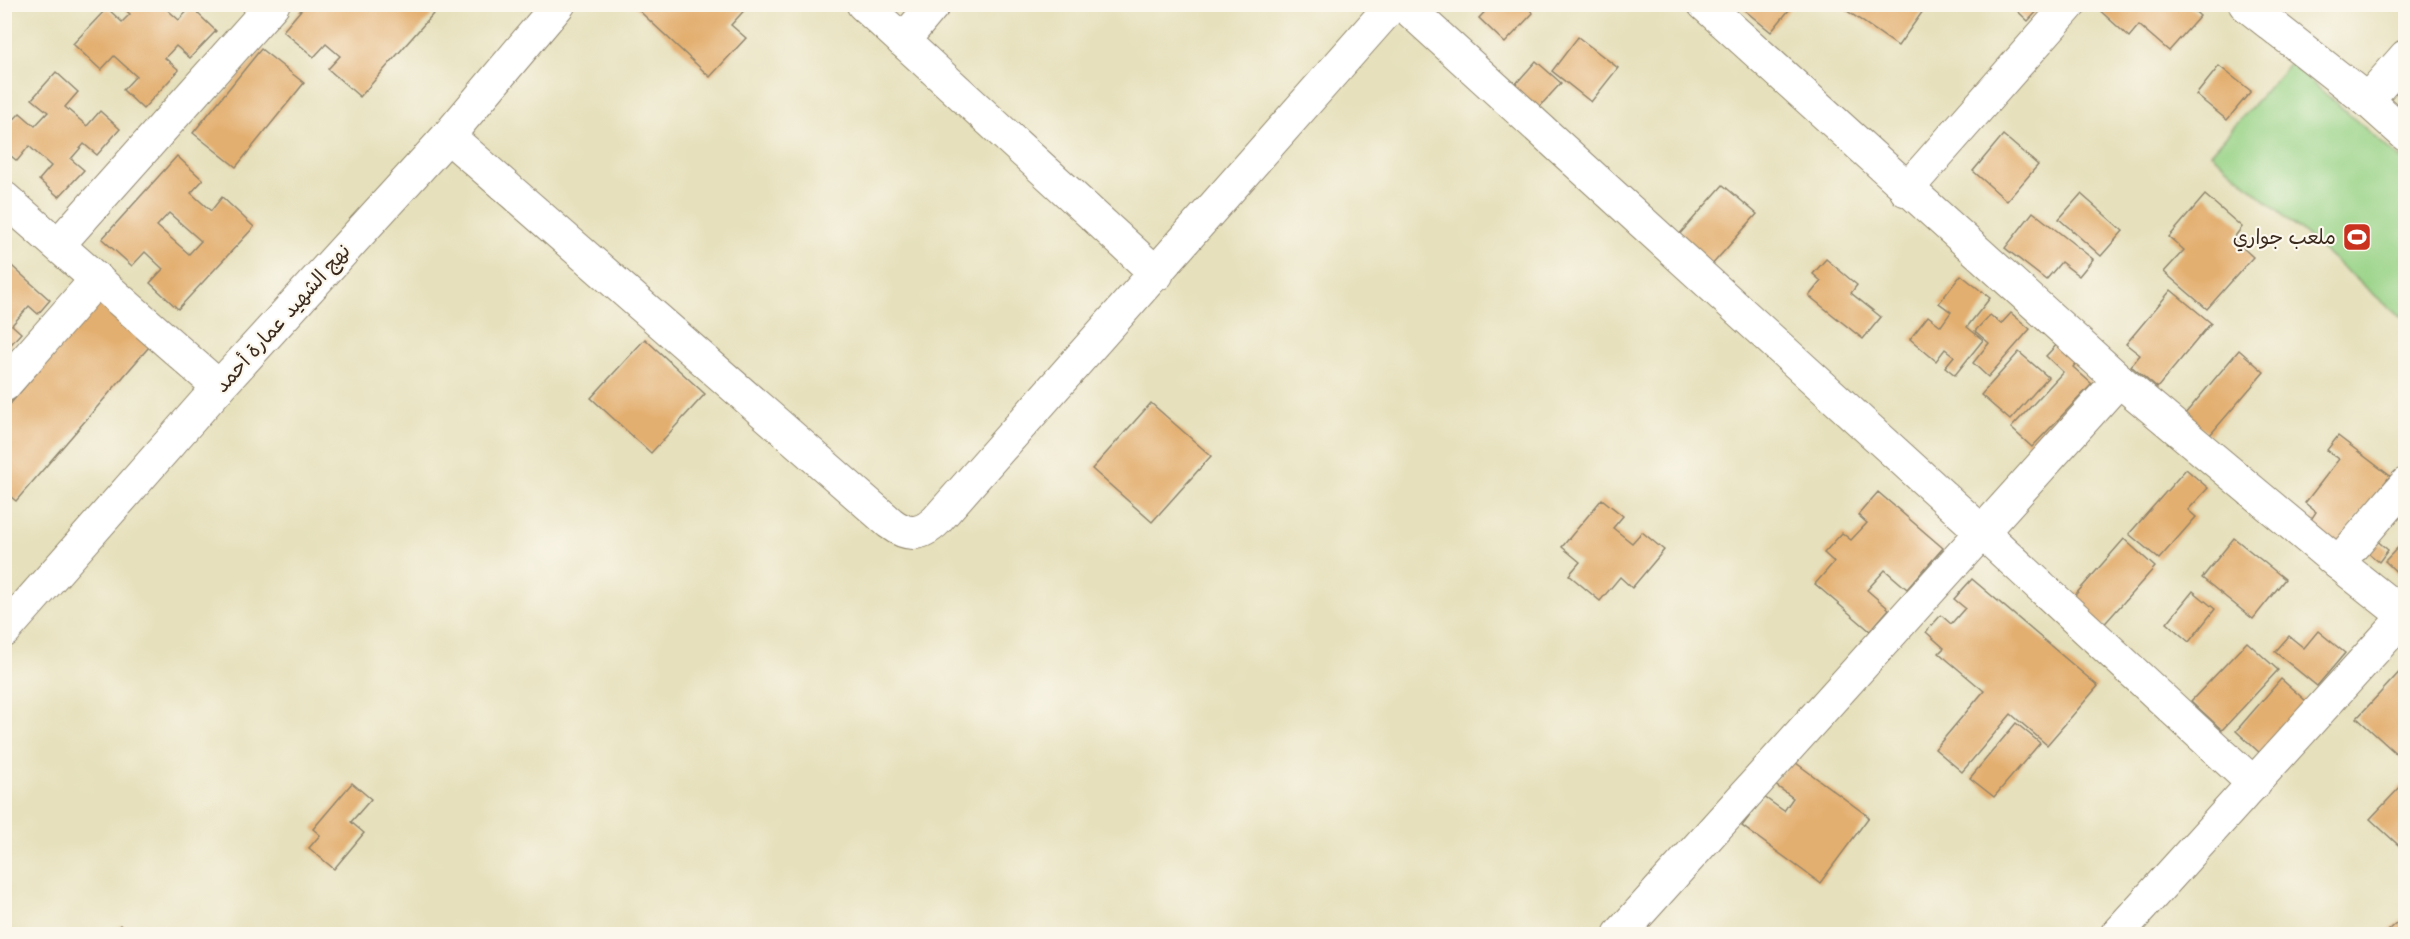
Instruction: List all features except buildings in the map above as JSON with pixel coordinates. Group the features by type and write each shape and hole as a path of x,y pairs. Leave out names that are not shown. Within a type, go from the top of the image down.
{"street":[{"path":"58,245 273,4"},
{"name":"نهج الشهيد عمارة أحمد","path":"4,631 219,387 448,136 559,4"},
{"path":"863,4 1157,274"},
{"path":"903,41 934,4"},
{"path":"448,136 901,531 914,534 927,530 937,520 1157,274 1393,4"},
{"path":"1403,4 2254,783"},
{"path":"1704,4 1906,190 2119,380 2405,617 2117,934"},
{"path":"1906,190 2070,4"},
{"path":"2245,4 2367,100 2406,135"},
{"path":"2367,100 2406,56"},
{"path":"4,198 219,387"},
{"path":"4,385 97,279"},
{"path":"1620,934 2119,380"},
{"path":"2338,562 2406,484"}],"green space":[{"name":"ملعب جواري","path":"2290,63 2405,163 2406,311 2400,317 2211,153"}],"place":[{"name":"ملعب جواري","path":"2357,237"}]}
